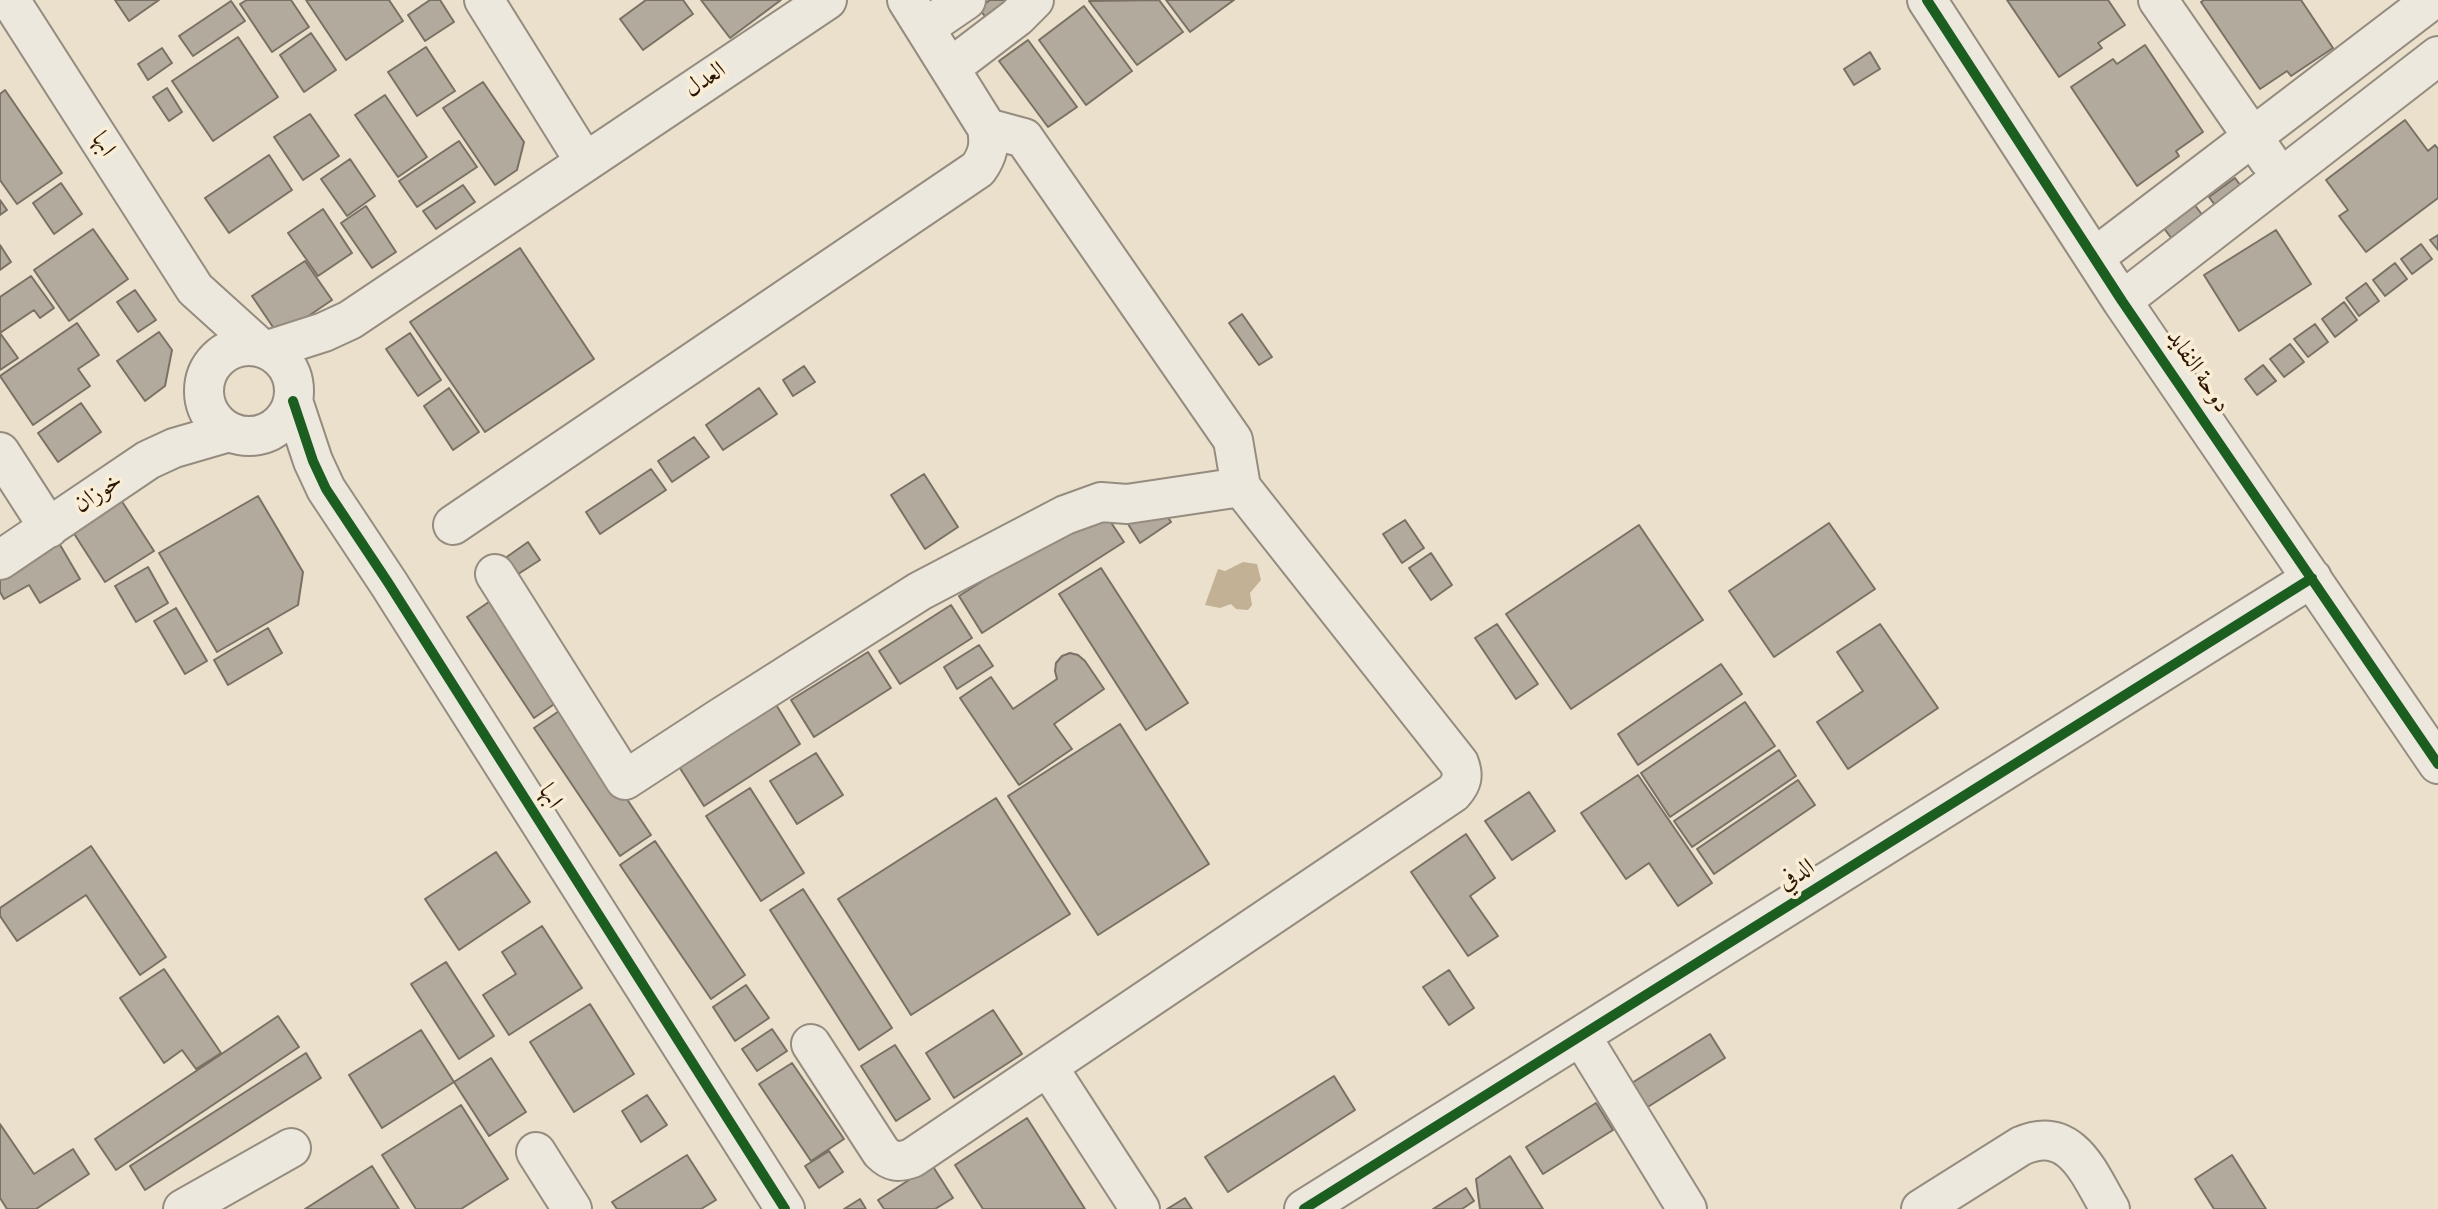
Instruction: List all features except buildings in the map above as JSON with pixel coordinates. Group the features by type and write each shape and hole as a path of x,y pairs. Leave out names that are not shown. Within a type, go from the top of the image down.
{"street":[{"name":"ابها","path":"9,0 195,289 263,348"},
{"path":"484,0 585,162"},
{"name":"العدل","path":"263,348 324,332 350,320 827,0"},
{"path":"453,525 978,169 986,157 990,142 987,128 916,14 966,0"},
{"path":"950,68 1017,17 1034,0"},
{"name":"دوحة النفايد","path":"1927,0 2122,301 2438,764"},
{"path":"2158,0 2280,178"},
{"path":"2095,257 2423,7 2438,45"},
{"path":"2122,301 2438,56"},
{"path":"811,1044 881,1152 889,1160 901,1162 912,1158 1453,793 1461,785 1463,774 1460,763 1241,487 1233,440 1024,138 987,128"},
{"name":"ابها","path":"195,289 208,339 207,379"},
{"name":"العدل","path":"294,393 330,341 350,320"},
{"path":"240,346 263,348 282,359 290,372 294,393 289,413 270,431 243,434 219,426 211,417 207,379 224,353 240,346"},
{"name":"خوزان","path":"148,460 187,418 207,379"},
{"name":"ابها","path":"294,393 309,452 326,489 785,1209"},
{"name":"ابها","path":"243,434 282,450 326,489"},
{"name":"خوزان","path":"0,560 148,460 174,448 243,434"},
{"name":"خوزان","path":"0,452 49,528"},
{"path":"495,574 625,780 920,591 1065,515 1101,502 1127,503 1241,487"},
{"name":"الدفي","path":"1304,1209 2312,578"},
{"path":"1581,1036 1687,1209"},
{"path":"1048,1067 1140,1209"},
{"path":"1922,1209 2021,1146 2046,1140 2059,1142 2071,1149 2110,1209"},
{"path":"183,1209 291,1148"},
{"path":"536,1152 572,1209"}],"shaded area":[{"path":"1243,562 1257,564 1261,580 1250,593 1252,605 1248,610 1236,609 1231,604 1220,608 1205,605 1218,569 1225,571"}],"cycle path":[{"path":"1927,0 2122,301 2438,764"},
{"path":"293,401 313,461 326,489 785,1209"},
{"path":"1304,1209 2312,578"}]}
